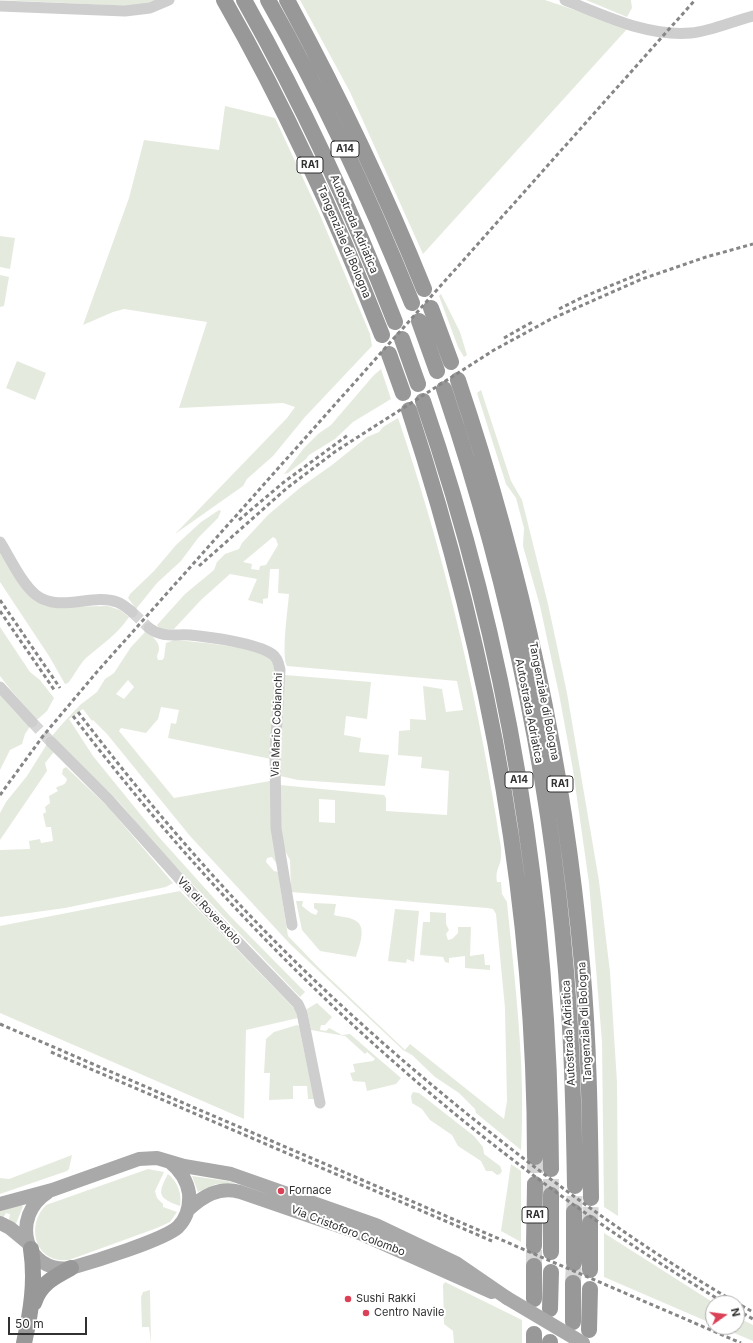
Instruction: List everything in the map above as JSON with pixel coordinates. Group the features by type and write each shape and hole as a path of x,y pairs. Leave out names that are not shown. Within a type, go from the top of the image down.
{"highway":[{"name":"Tangenziale di Bologna","path":"224,0 260,65 318,181 346,245 382,336"},
{"name":"Autostrada Adriatica","path":"244,0 303,111 333,173 366,248 395,322"},
{"name":"Autostrada Adriatica","path":"268,0 307,73 355,169 412,302"},
{"path":"287,0 335,90 368,159 424,289"},
{"path":"431,308 451,362"},
{"path":"419,321 437,371"},
{"path":"402,339 418,384"},
{"path":"389,354 403,393"},
{"name":"Tangenziale di Bologna","path":"458,380 486,463 520,590 559,776 572,873 583,974 590,1120 590,1198"},
{"name":"Autostrada Adriatica","path":"444,390 470,469 493,552 525,688 545,794 559,904 569,1011 574,1186"},
{"name":"Autostrada Adriatica","path":"423,401 447,473 474,566 499,676 519,780 531,863 542,957 549,1064 551,1169"},
{"path":"409,410 441,510 479,658 504,793 520,903 530,1010 535,1157"},
{"name":"RA1","path":"534,1246 535,1184"},
{"path":"551,1195 551,1252"},
{"path":"574,1212 574,1263"},
{"path":"590,1223 590,1270"},
{"path":"24,1343 30,1314 34,1273 29,1246"},
{"path":"534,1266 534,1299"},
{"path":"30,1314 36,1296 44,1285 71,1268"},
{"path":"550,1309 551,1272"},
{"path":"573,1322 574,1283"},
{"path":"586,1337 590,1289"}],"main road":[{"name":"Via Cristoforo Colombo","path":"0,1204 52,1190 139,1159 152,1157 184,1166 231,1174 376,1226 451,1260 508,1298"},
{"path":"168,1161 178,1169 186,1185 189,1200 188,1210"},
{"name":"Via Cristoforo Colombo","path":"29,1246 26,1224 30,1212 39,1199 52,1190"},
{"name":"Via Cristoforo Colombo","path":"0,1223 10,1228 29,1246 38,1258 47,1265 58,1268 71,1268 166,1235 180,1225 188,1210 200,1199 213,1192 227,1190 240,1192 362,1234 478,1287 508,1298 586,1337"}],"street":[{"path":"0,6 125,12 150,8 169,0"},
{"path":"565,0 630,25 678,33 692,33 753,16"},
{"path":"0,542 28,587 39,597 55,602 113,601 121,604 132,612"},
{"name":"Via Mario Cobianchi","path":"149,628 160,635 190,635 230,642 267,652 276,659 280,670 275,754 276,828 292,925"},
{"path":"0,687 32,722"},
{"name":"Via di Roveretolo","path":"51,742 109,800 210,913 298,1004 302,1013 320,1103"}],"shaded area":[{"path":"0,0 157,0 146,4 130,6"},
{"path":"300,0 545,0 628,28 423,254 350,92"},
{"path":"586,0 631,0 632,8 627,17"},
{"path":"225,106 275,118 320,215 370,334 372,346 305,417 273,456 247,479 243,486 175,534 287,418 295,407 283,403 179,408 207,322 124,309 113,312 83,325 129,198 144,140 219,150"},
{"path":"0,236 15,238 10,269 0,267"},
{"path":"0,275 9,277 4,306 0,307"},
{"path":"441,294 460,332 467,355 464,357 458,347 439,296"},
{"path":"17,361 46,373 35,400 6,388"},
{"path":"381,369 391,399 353,422 335,439 309,455 288,473 284,474 304,448 318,434 331,425 373,376"},
{"path":"481,390 511,481 522,500 548,604 567,693 599,881 610,972 617,1082 618,1216 604,1207 602,1042 589,883 573,770 559,694 540,606 523,546 524,528 516,498 506,484 477,393"},
{"path":"398,418 443,568 479,720 501,848 501,860 497,874 497,882 501,882 502,894 507,902 521,1057 521,1150 476,1113 475,1109 459,1093 435,1077 412,1055 403,1050 290,944 190,836 107,734 93,720 92,721 83,709 69,719 93,756 158,836 230,916 305,992 300,997 159,849 118,801 54,739 54,752 45,763 47,771 0,840 0,813 6,802 27,776 52,736 80,705 97,692 105,679 114,673 131,647 146,631 158,644 158,660 162,660 164,658 166,643 174,640 237,647 260,653 268,657 274,665 275,671 271,759 168,738 171,723 176,724 179,710 161,707 158,719 146,733 121,728 119,731 174,798 270,781 278,863 276,863 272,857 267,858 266,862 274,871 278,872 288,936 322,971 405,1050 410,1044 504,1119 507,1101 505,1008 496,914 493,909 291,892 290,860 284,849 281,826 280,785 384,795 386,798 386,811 447,815 449,771 421,768 422,757 398,755 399,731 410,730 410,719 426,720 423,686 442,689 446,712 463,710 457,681 287,666 285,661 285,643 289,594 278,593 279,569 270,569 268,598 263,599 263,604 248,600 257,579 230,574 201,600 174,629 164,630 159,628 157,625 185,594 214,570 217,562 225,554 239,549 242,543 268,515 301,487 367,437 379,432 383,427","holes":["273,537 276,539 278,545 266,565 260,566 259,570 251,569 252,564 243,562","128,680 134,687 124,699 116,694","319,799 335,800 335,823 319,822"]},
{"path":"219,510 221,511 218,518 198,538 181,561 157,583 136,609 128,598 130,594 154,571 176,545 201,522"},
{"path":"0,552 31,597 43,605 53,607 108,606 120,610 129,617 115,634 86,658 68,683 65,684 49,656 0,582"},
{"path":"0,627 30,672 40,680 54,698 47,711 38,719 36,719 0,676"},
{"path":"285,675 371,682 367,719 346,716 344,735 361,738 359,752 389,755 385,786 298,780 280,776 279,753"},
{"path":"0,695 19,716 31,725 25,734 22,744 10,750 0,770"},
{"path":"66,767 108,807 173,883 166,887 65,908 0,917 0,850 30,849 29,841 40,839 41,843 53,841 51,827 46,827 43,814 46,812 45,807 50,803 49,796 58,791 56,788 66,782 67,779 62,774 63,769"},
{"path":"180,891 294,1008 298,1018 246,1030 244,1119 0,1013 0,926"},
{"path":"296,901 303,901 302,906 316,915 318,911 314,908 314,903 336,904 334,915 356,921 362,932 356,957 320,951 302,930"},
{"path":"395,909 419,911 414,962 407,959 406,963 388,961"},
{"path":"430,912 446,913 446,924 449,930 446,934 448,940 452,939 458,933 458,927 471,927 470,956 484,954 485,965 490,965 490,970 465,968 465,956 449,958 449,963 445,962 443,957 420,955 423,922 430,922"},
{"path":"317,1003 332,1017 325,1025 321,1025 320,1030 326,1031 329,1028 342,1035 350,1034 401,1078 396,1084 367,1091 365,1082 353,1081 350,1073 355,1072 353,1064 373,1061 375,1059 367,1052 365,1054 345,1036 311,1030 307,1009"},
{"path":"297,1025 299,1026 314,1099 308,1099 307,1086 293,1086 293,1099 269,1100 270,1073 264,1073 266,1039 274,1032"},
{"path":"413,1092 419,1093 474,1136 483,1147 484,1154 500,1166 502,1171 500,1174 497,1175 492,1171 486,1171 481,1161 458,1146 452,1135 430,1120 422,1109 412,1103 411,1096"},
{"path":"72,1155 69,1169 67,1171 0,1194 0,1178 9,1179"},
{"path":"511,1164 521,1171 521,1242 501,1231"},
{"path":"148,1169 164,1172 155,1191 157,1198 163,1204 163,1207 177,1212 170,1222 69,1260 57,1260 48,1256 41,1250 35,1233 36,1223 46,1205"},
{"path":"168,1174 177,1184 180,1197 180,1206 164,1198 162,1194 162,1186"},
{"path":"192,1176 234,1182 216,1184 198,1192"},
{"path":"21,1205 23,1206 16,1224 9,1220 10,1214 6,1213 3,1218 0,1216 0,1211"},
{"path":"604,1233 705,1297 705,1321 604,1277"},
{"path":"445,1282 522,1320 522,1343 454,1343 453,1331 444,1324 443,1285"},
{"path":"150,1290 151,1343 149,1327 142,1327 141,1297 143,1292"},
{"path":"745,1321 753,1325 753,1341 739,1335 745,1335"}],"tunnel":[{"path":"132,612 149,628"},
{"path":"32,722 51,742"},
{"path":"535,1157 535,1184"},
{"path":"551,1169 551,1195"},
{"path":"574,1212 575,1186"},
{"path":"590,1223 591,1198"},
{"path":"534,1246 534,1266"},
{"path":"573,1283 574,1263"}],"railway":[{"path":"0,795 43,736 96,673 695,0"},
{"path":"199,566 287,488 336,451 494,350 551,319 642,279 706,257 753,244"},
{"path":"559,309 583,297 649,270"},
{"path":"504,338 534,321"},
{"path":"239,520 284,482 348,435"},
{"path":"0,600 60,688"},
{"path":"0,611 55,691"},
{"path":"78,712 156,810 197,858 269,935 359,1022 486,1129 582,1202 615,1226 683,1270 753,1312"},
{"path":"73,716 142,802 214,885 291,965 371,1041 454,1113 541,1181 632,1245 712,1295"},
{"path":"0,1024 741,1343"},
{"path":"51,1052 492,1241"},
{"path":"745,1314 753,1319"}],"place":[{"name":"Fornace","path":"281,1191"},
{"name":"Sushi Rakki","path":"348,1299"},
{"name":"Centro Navile","path":"366,1313"}]}
